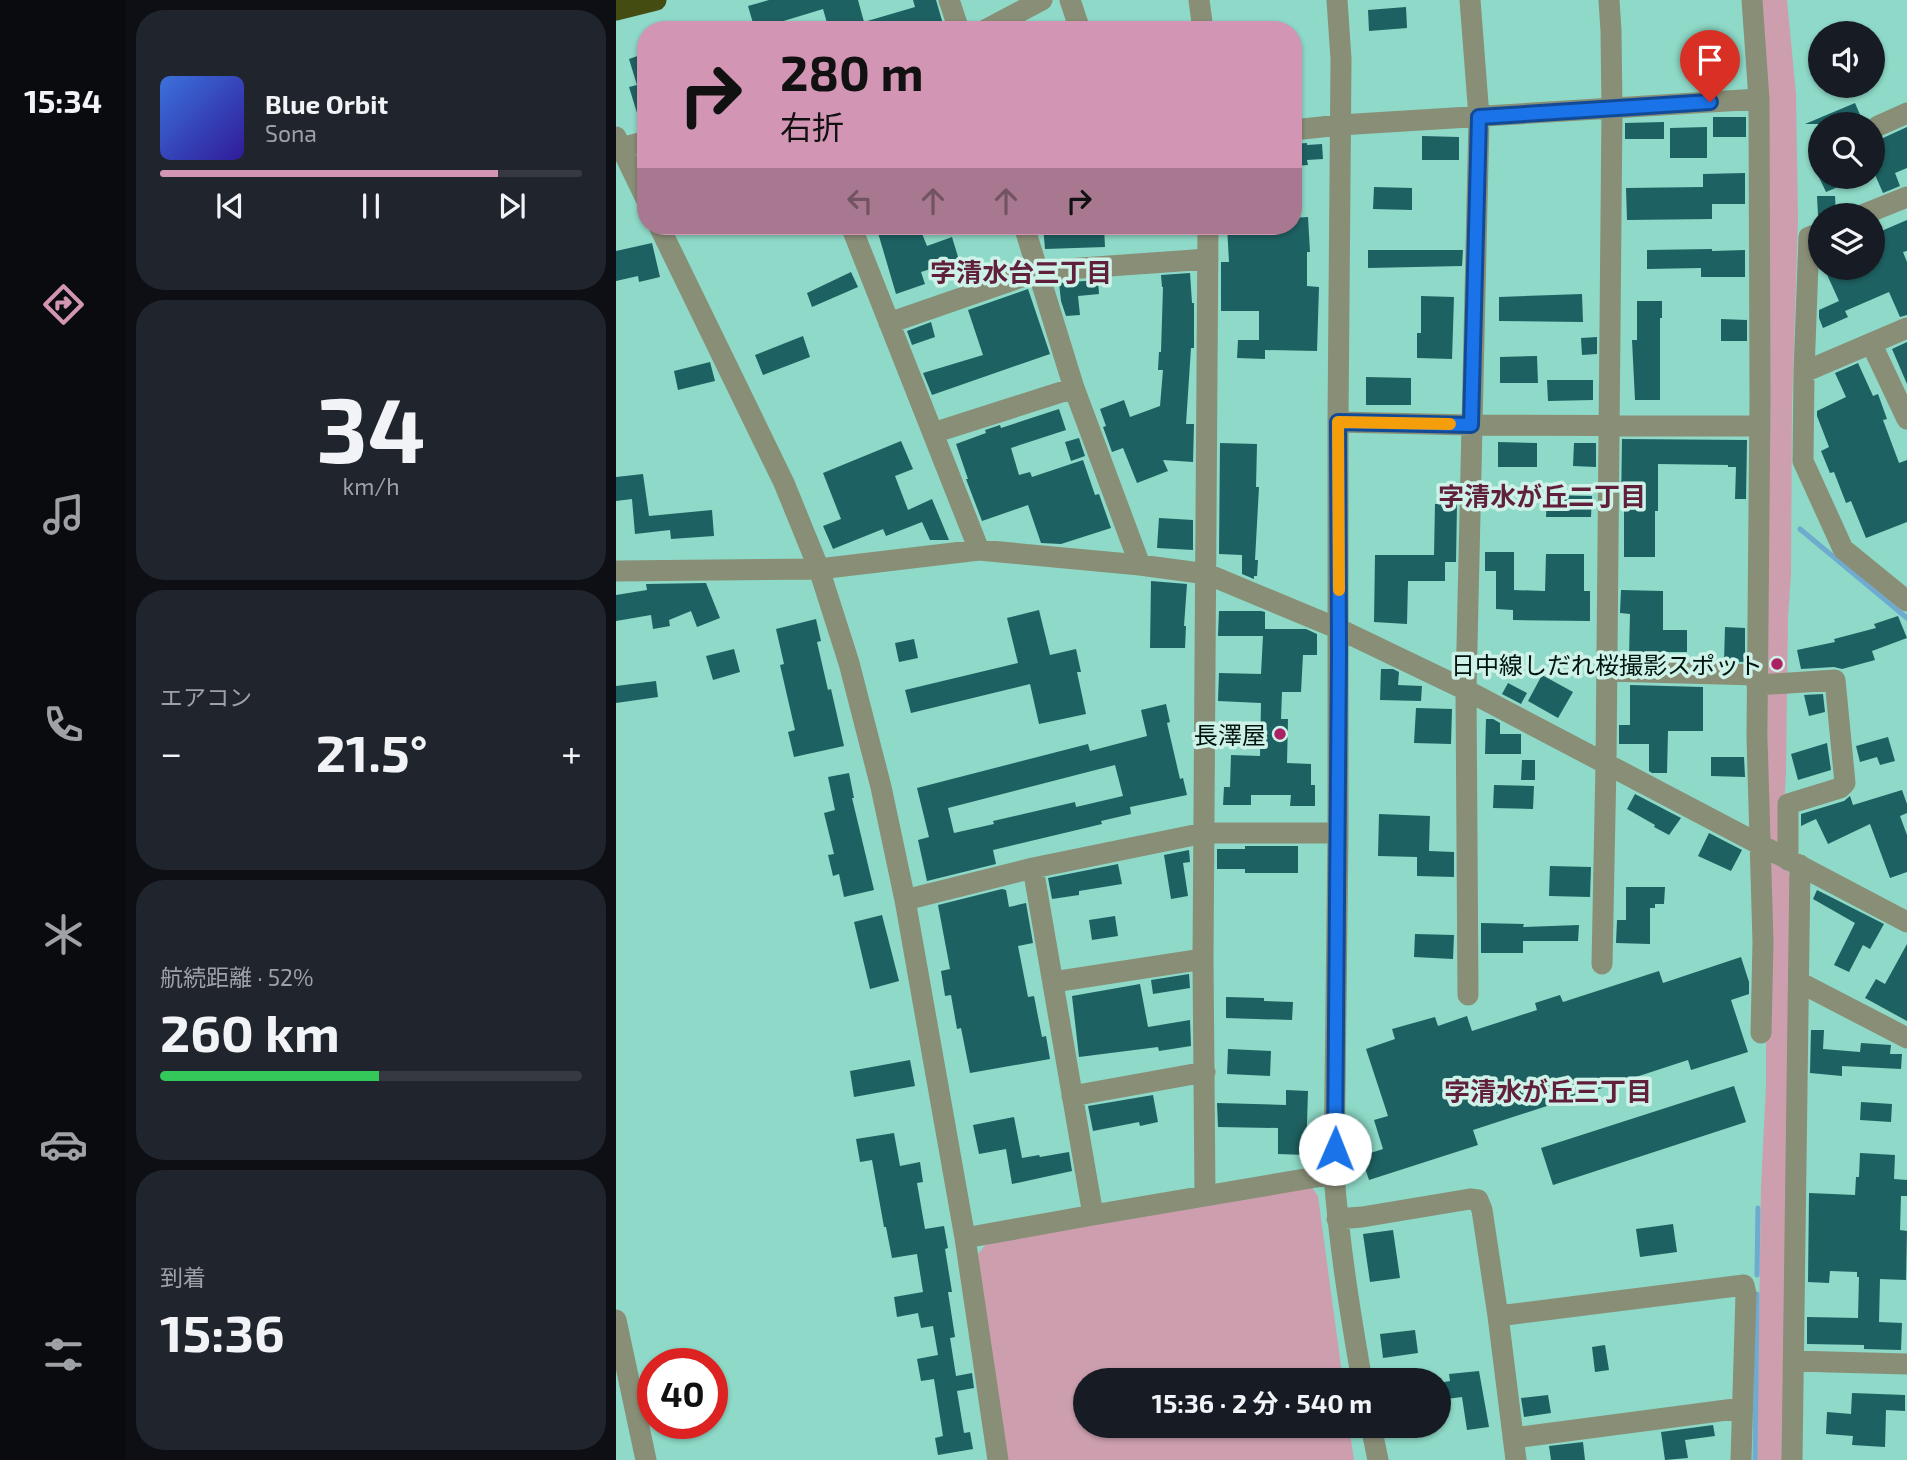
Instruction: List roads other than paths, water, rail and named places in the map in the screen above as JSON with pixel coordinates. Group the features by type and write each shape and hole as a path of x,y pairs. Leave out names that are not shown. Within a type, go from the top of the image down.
{"highway":[{"path":"616,10 656,0"}],"street":[{"path":"949,0 956,21"},
{"path":"1002,21 1042,0"},
{"path":"1070,0 1077,21"},
{"path":"1199,0 1202,21"},
{"path":"1337,0 1341,59 1334,1174 1347,1298 1360,1368"},
{"path":"1468,995 1466,690 1479,117 1470,0"},
{"path":"1602,964 1612,109 1609,0"},
{"path":"1752,0 1759,99 1757,737 1763,942 1760,1032"},
{"path":"1302,129 1759,99"},
{"path":"1885,124 1907,113"},
{"path":"637,141 618,142 637,181"},
{"path":"1885,206 1907,197"},
{"path":"663,235 784,483 819,569 849,663 881,787 905,900 965,1238 998,1460"},
{"path":"855,235 979,550"},
{"path":"1027,235 1074,388 1140,565"},
{"path":"1205,1196 1203,959 1208,235"},
{"path":"889,323 1039,271 1208,258"},
{"path":"1808,264 1804,461 1843,549 1907,601"},
{"path":"1804,372 1907,328"},
{"path":"1872,345 1907,419"},
{"path":"933,433 1074,388"},
{"path":"1338,422 1760,426"},
{"path":"616,571 819,569 979,550 1207,574 1339,629 1466,690 1907,922"},
{"path":"1606,671 1758,680 1835,680 1845,783 1840,788 1788,804 1794,863 1799,982 1792,1460"},
{"path":"905,900 1033,868 1204,833 1338,833"},
{"path":"1033,868 1093,1214"},
{"path":"1053,982 1203,959"},
{"path":"1799,982 1907,1038"},
{"path":"1072,1096 1205,1072"},
{"path":"965,1238 1334,1174"},
{"path":"1337,1219 1478,1200 1482,1210 1498,1316 1516,1460"},
{"path":"1498,1316 1744,1285 1746,1294 1741,1460"},
{"path":"616,1320 646,1460"},
{"path":"1793,1362 1907,1364"},
{"path":"1513,1438 1742,1408"},
{"path":"1373,1438 1378,1460"}],"waterway":[{"path":"1800,529 1907,618"},
{"path":"1757,1275 1758,1208"},
{"path":"1755,1460 1757,1294"}],"place":[{"name":"日中線しだれ桜撮影スポット","path":"1777,664"},
{"name":"長澤屋","path":"1280,734"}],"district":[{"name":"字清水台三丁目","path":"1021,271"},
{"name":"字清水が丘二丁目","path":"1542,495"},
{"name":"字清水が丘三丁目","path":"1548,1090"}]}
